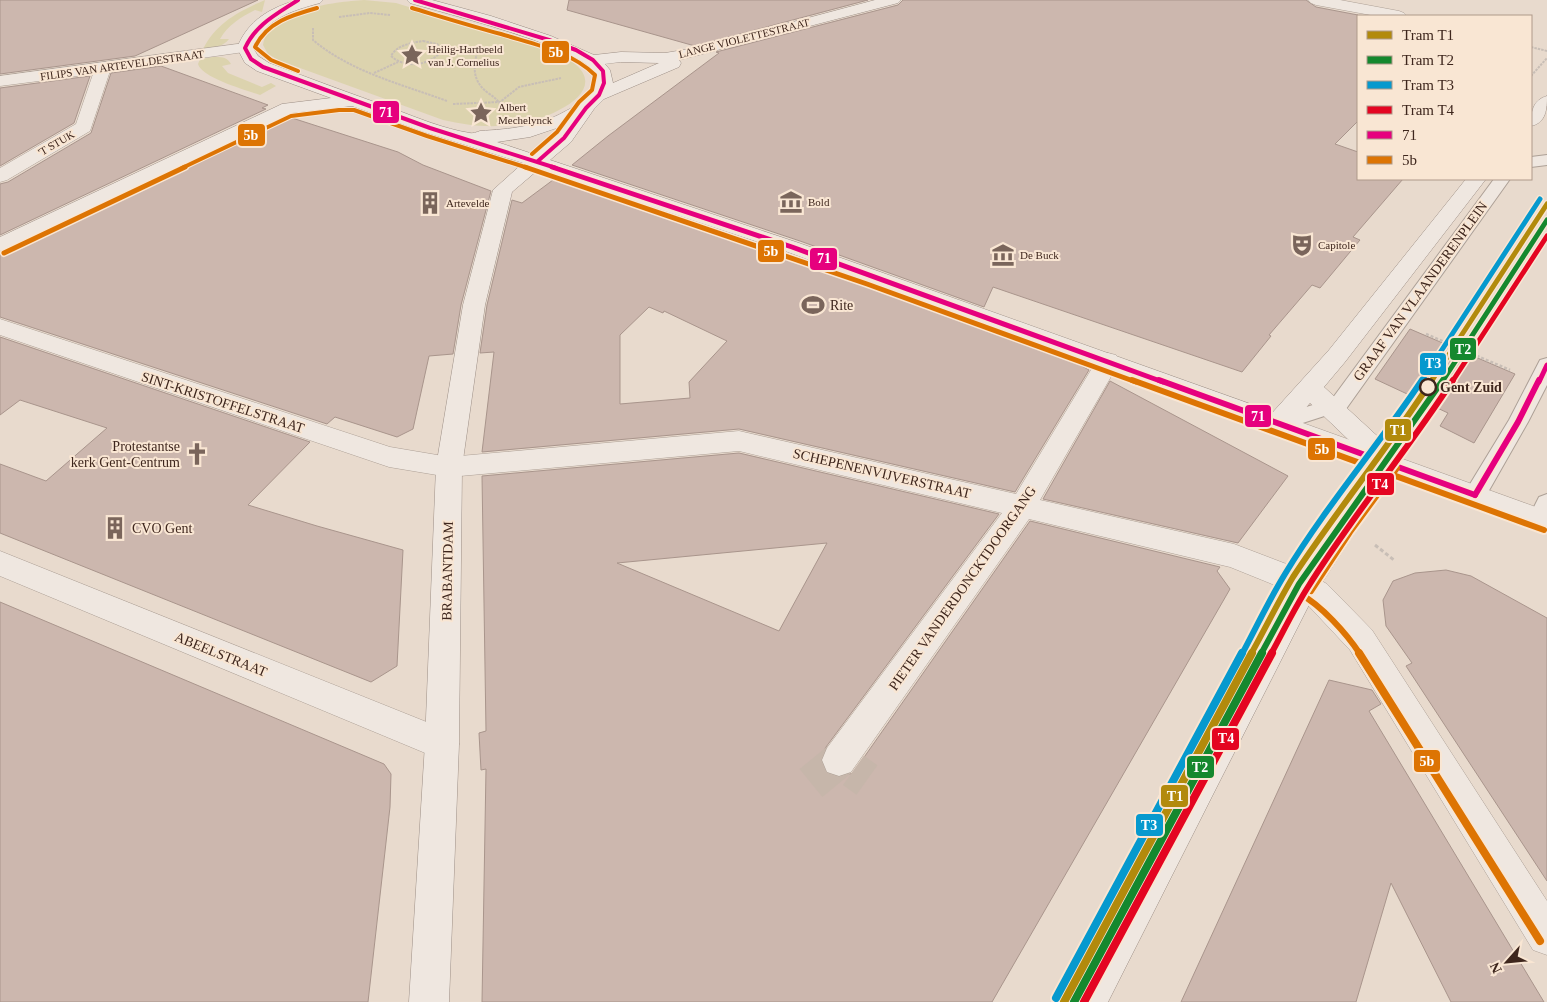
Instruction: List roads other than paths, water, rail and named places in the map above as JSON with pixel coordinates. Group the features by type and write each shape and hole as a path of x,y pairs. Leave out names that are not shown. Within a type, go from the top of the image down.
{"street":[{"path":"284,10 298,0"},
{"path":"315,0 284,10 268,18 254,29 247,40 245,48 251,59 262,67 430,128 538,161 792,247 1475,495 1544,515"},
{"path":"415,0 549,40 576,50 598,66 604,83 592,101"},
{"name":"LANGE VIOLETTESTRAAT","path":"598,66 621,57 665,58 697,52 893,0"},
{"path":"1316,0 1395,15"},
{"name":"FILIPS VAN ARTEVELDESTRAAT","path":"0,81 245,48"},
{"path":"460,136 514,135 542,129 567,119 592,101 697,52"},
{"name":"'T STUK","path":"0,176 84,127 103,68"},
{"path":"288,108 296,90 295,79"},
{"path":"0,245 288,108 338,101 356,101"},
{"name":"BRABANTDAM","path":"429,1002 442,744 449,467 474,305 503,190 564,138 592,101"},
{"path":"1532,120 1547,101"},
{"name":"GRAAF VAN VLAANDERENPLEIN","path":"1278,422 1309,388 1475,180"},
{"name":"SINT-KRISTOFFELSTRAAT","path":"0,328 388,457 449,467"},
{"name":"PIETER VANDERDONCKTDOORGANG","path":"839,760 1023,506 1108,361"},
{"path":"1309,388 1334,405 1390,464"},
{"name":"SCHEPENENVIJVERSTRAAT","path":"449,467 739,441 1234,556 1316,593 1361,640 1547,936"},
{"path":"1087,1002 1304,586 1343,527 1390,464"},
{"name":"ABEELSTRAAT","path":"0,563 442,744"}],"lane":[{"path":"1532,162 1547,160"},
{"name":"GRAAF VAN VLAANDERENPLEIN","path":"1334,405 1501,180"},
{"path":"1475,495 1518,422 1542,374"},
{"path":"1278,422 1334,405"}],"tunnel":[{"path":"811,783 839,760 867,780"}],"tram line":[{"name":"T3","path":"1056,998 1285,574 1324,516 1371,454 1421,382 1540,199"},
{"name":"T1","path":"1064,1002 1292,579 1331,521 1378,459 1428,387 1547,204"},
{"name":"T2","path":"1074,1002 1299,584 1419,416 1547,220"},
{"name":"T4","path":"1084,1002 1307,588 1345,531 1392,469 1442,397 1547,236"}],"place":[{"name":"Heilig-Hartbeeld van J. Cornelius","path":"412,55"},
{"name":"Albert Mechelynck","path":"481,113"},
{"name":"Bold","path":"791,202"},
{"name":"Artevelde","path":"430,203"},
{"name":"Capitole","path":"1302,245"},
{"name":"De Buck","path":"1003,255"},
{"name":"Rite","path":"813,305"},
{"name":"Gent Zuid","path":"1428,387"},
{"name":"Protestantse kerk Gent-Centrum","path":"197,454"},
{"name":"CVO Gent","path":"115,528"}]}
